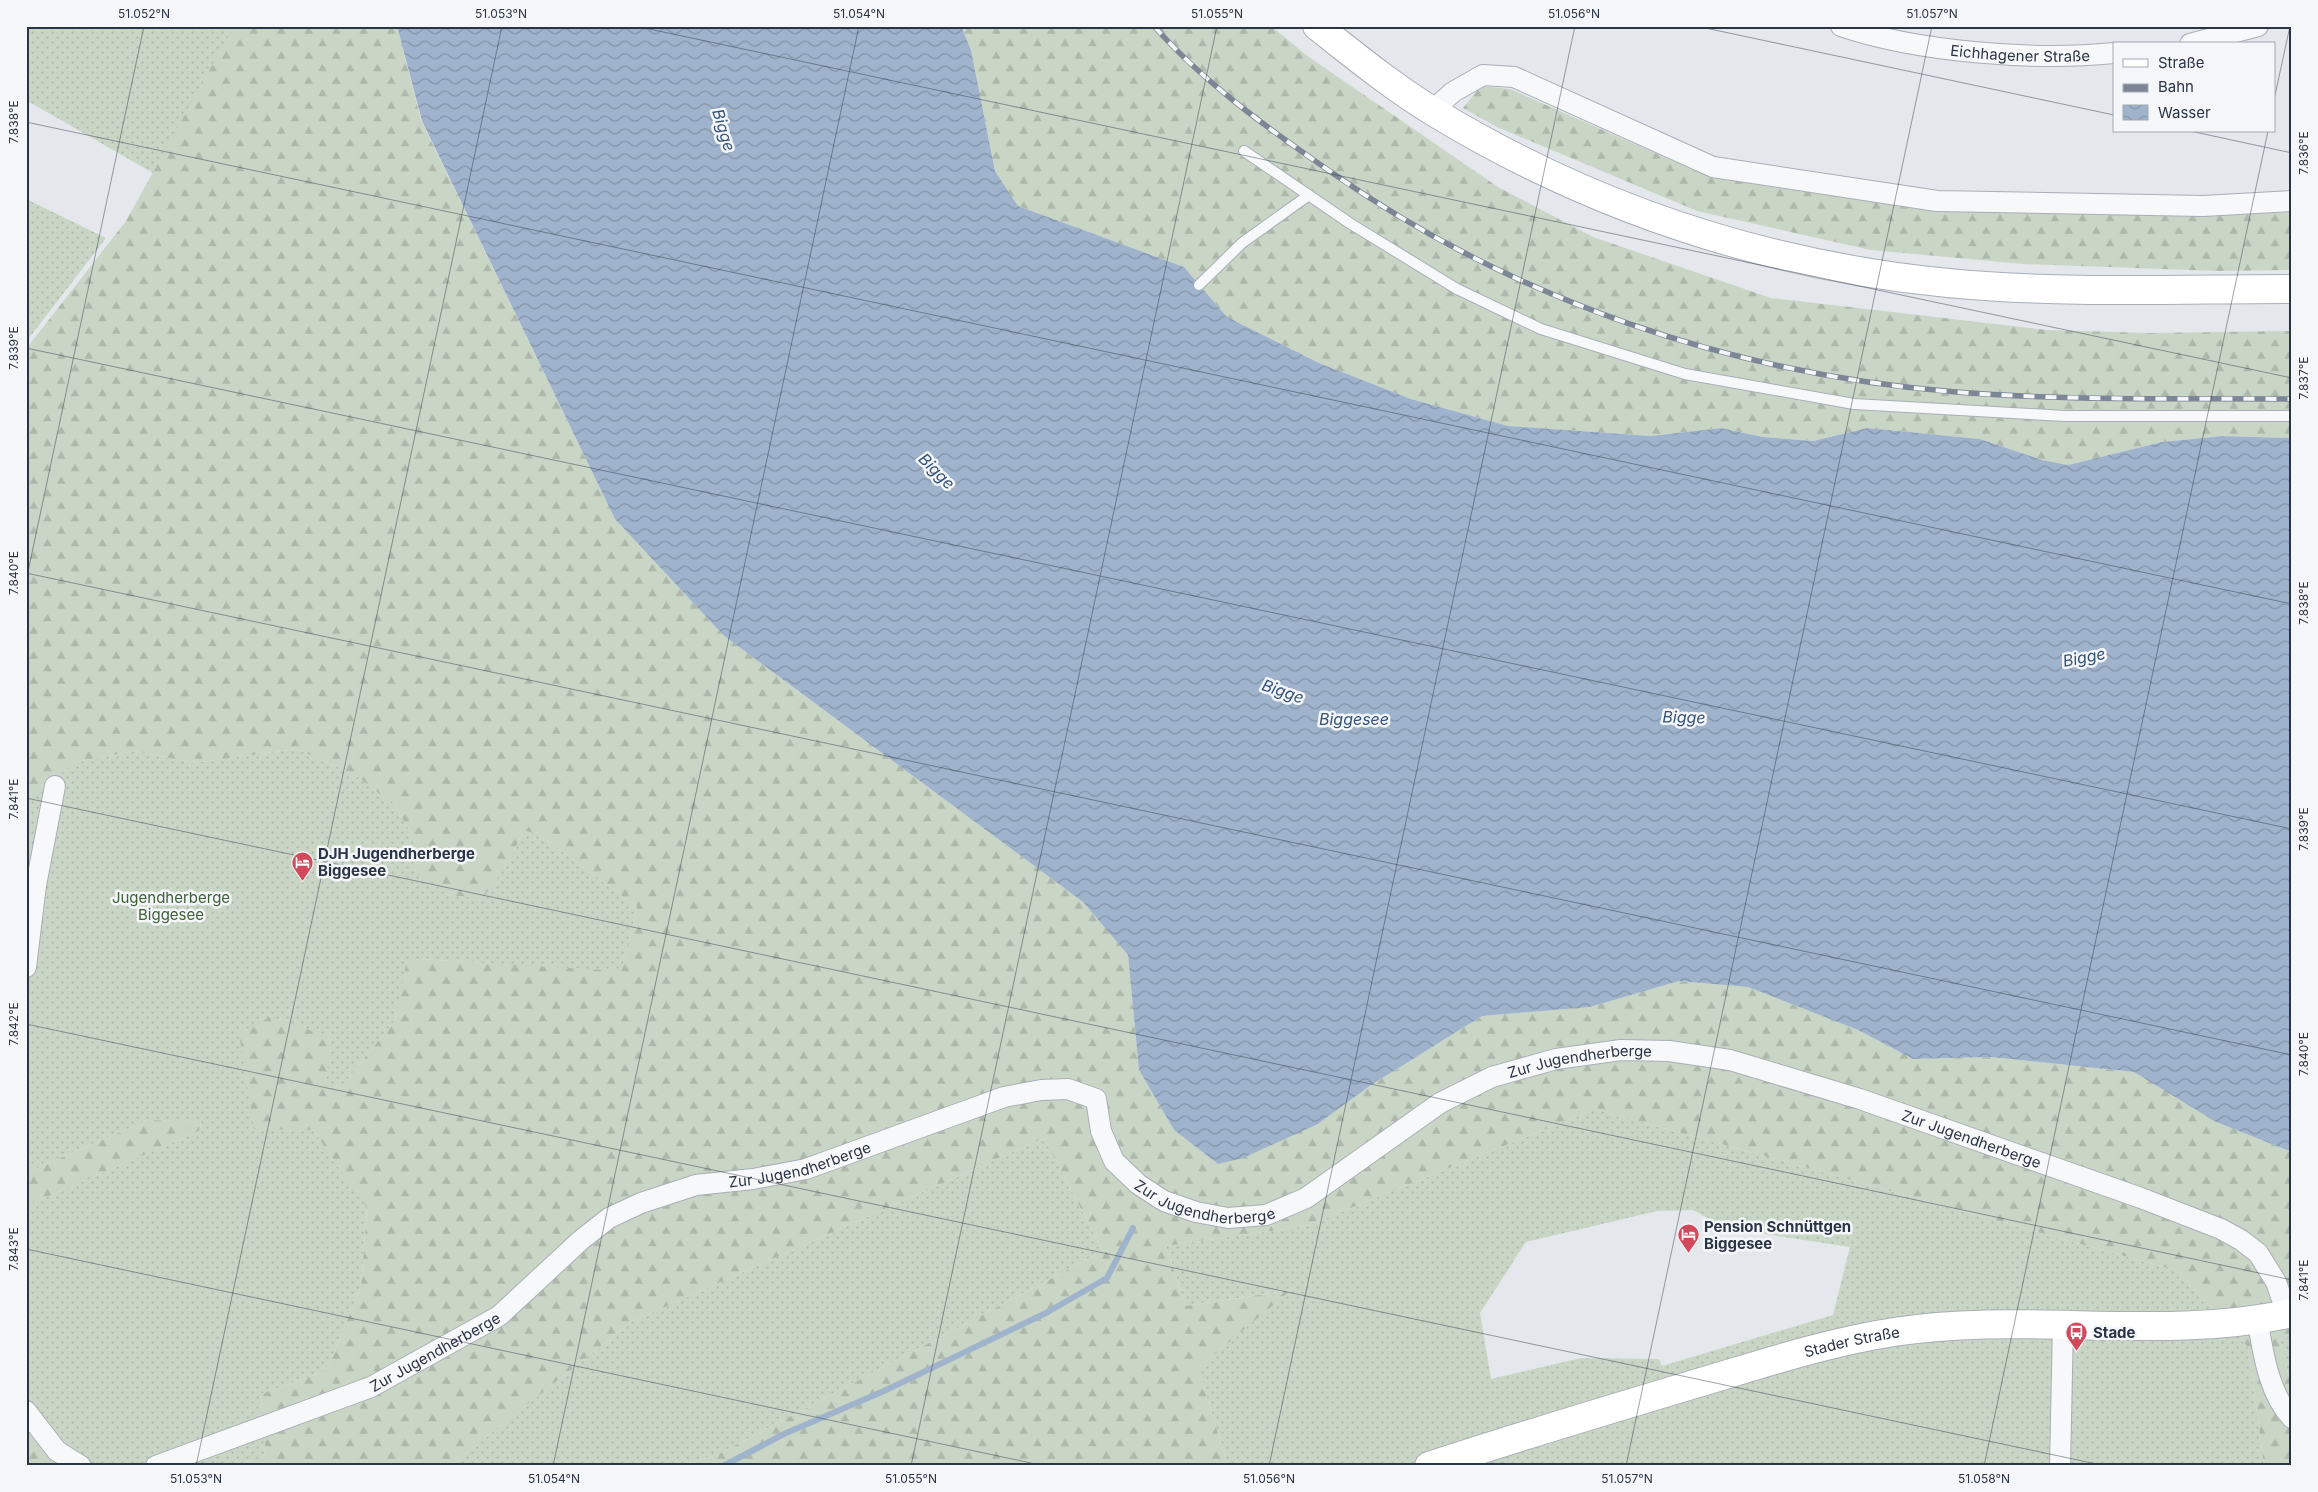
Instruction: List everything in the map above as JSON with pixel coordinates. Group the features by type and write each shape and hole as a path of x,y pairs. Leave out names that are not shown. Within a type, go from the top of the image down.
{"main road":[{"path":"1317,26 1372,69 1432,111 1494,146 1572,186 1642,214 1756,250 1819,264 1948,283 2033,289 2292,289"},
{"name":"Stader Straße","path":"1429,1466 1816,1348 1894,1332 1968,1324 2184,1325 2289,1313"}],"street":[{"name":"Eichhagener Straße","path":"1841,26 1868,36 1970,52 2047,55 2113,53"},
{"path":"2198,42 2258,26"},
{"path":"1432,111 1452,92 1484,75 1514,77 1713,167 1937,202 2203,206 2292,201"},
{"path":"26,967 36,885 55,786"},
{"name":"Zur Jugendherberge","path":"156,1466 371,1387 500,1316 581,1240 609,1218 641,1203 696,1185 753,1179 806,1169 1004,1097 1040,1090 1068,1089 1096,1099 1101,1131 1114,1161 1138,1184 1164,1201 1196,1212 1228,1218 1266,1215 1306,1198 1440,1103 1492,1077 1556,1059 1621,1050 1669,1051 1730,1060 1860,1099 2159,1205 2221,1229 2241,1240 2258,1253 2276,1282 2289,1313"},
{"path":"2257,1318 2262,1346 2277,1399 2292,1418"},
{"path":"2060,1466 2063,1324"},
{"path":"26,1411 57,1451 81,1466"}],"lane":[{"path":"1244,151 1309,196 1457,289 1542,329 1685,374 1854,404 2065,416 2292,416"},
{"path":"1199,285 1242,243 1309,196"}],"green space":[{"path":"26,26 235,26 153,173 26,100"},
{"path":"234,26 397,26 421,120 615,519 723,635 1083,902 1128,955 1139,1070 1174,1130 1218,1164 1318,1124 1368,1087 1482,1016 1590,1007 1679,981 1748,987 1858,1030 1913,1059 1991,1057 2134,1072 2216,1122 2292,1152 2292,1336 2279,1339 2292,1387 2292,1466 2264,1466 2248,1347 2178,1271 1595,1109 1306,1226 1166,1246 1186,1306 1291,1290 1198,1368 1228,1466 678,1466 717,1455 1103,1251 1044,1138 631,1322 450,1466 233,1466 266,1455 261,1394 326,1371 361,1287 367,1208 313,1130 254,1129 239,1033 270,1017 331,1037 326,1082 342,1086 395,1020 406,964 419,959 621,971 637,907 537,833 524,831 504,869 482,899 452,895 413,869 413,836 394,805 355,775 297,749 194,763 135,751 76,762 26,798 26,349 126,221"},
{"path":"961,26 1271,26 1306,55 1498,187 1593,237 1771,298 2046,330 2150,333 2292,331 2292,438 2222,436 2162,442 2068,465 2042,460 1980,439 1867,428 1813,441 1763,437 1721,428 1651,436 1508,426 1411,399 1319,363 1227,317 1184,267 1018,206 995,171 971,50"},
{"path":"1481,86 1510,89 1707,176 1934,211 2199,216 2292,212 2292,270 2217,271 2023,264 1871,250 1697,211 1497,127 1463,108"},
{"path":"26,199 106,238 26,342"},
{"name":"Jugendherberge Biggesee","path":"297,749 355,775 394,805 413,836 413,869 504,869 524,831 537,833 637,907 621,972 419,959 407,964 395,1020 342,1086 325,1083 313,1130 367,1207 361,1287 326,1371 261,1394 266,1455 233,1466 62,1466 26,1428 26,1206 199,1131 201,1122 148,1120 26,1173 26,798 76,762 135,751 194,763"},
{"path":"1595,1109 2178,1271 2248,1347 2264,1466 1228,1466 1198,1368 1290,1290 1186,1306 1166,1246 1306,1226","holes":["1693,1210 1726,1228 1850,1247 1833,1315 1662,1366 1659,1359 1581,1358 1491,1379 1480,1313 1526,1242 1657,1211"]},
{"path":"148,1120 201,1122 199,1131 26,1206 26,1173"},
{"path":"1044,1138 1103,1251 717,1455 678,1466 450,1466 631,1322"},
{"path":"2292,1336 2292,1387 2279,1339"},
{"path":"26,1428 62,1466 26,1466"}],"water":[{"name":"Biggesee","path":"397,26 961,26 971,50 995,171 1018,206 1184,267 1227,317 1319,363 1411,399 1508,426 1651,436 1721,428 1763,437 1813,441 1867,428 1980,439 2042,460 2068,465 2162,442 2222,436 2292,438 2292,1152 2216,1122 2134,1072 1991,1057 1913,1059 1858,1030 1748,987 1679,981 1590,1007 1482,1016 1368,1087 1318,1124 1243,1158 1218,1164 1174,1130 1139,1070 1128,955 1083,902 723,635 615,519 422,121"}],"waterway":[{"path":"723,1466 784,1434 884,1391 1046,1313 1107,1278 1133,1228"}],"railway":[{"path":"1154,26 1194,67 1238,104 1331,172 1402,218 1475,258 1551,294 1629,324 1709,348 1790,368 1873,383 1956,392 2040,397 2292,399"}],"place":[{"name":"DJH Jugendherberge Biggesee","path":"302,881"},
{"name":"Pension Schnüttgen Biggesee","path":"1688,1254"},
{"name":"Stade","path":"2077,1351"}],"water label":[{"name":"Bigge","path":"724,130"},
{"name":"Bigge","path":"937,471"},
{"name":"Bigge","path":"2084,657"},
{"name":"Bigge","path":"1283,691"},
{"name":"Bigge","path":"1684,717"}]}
